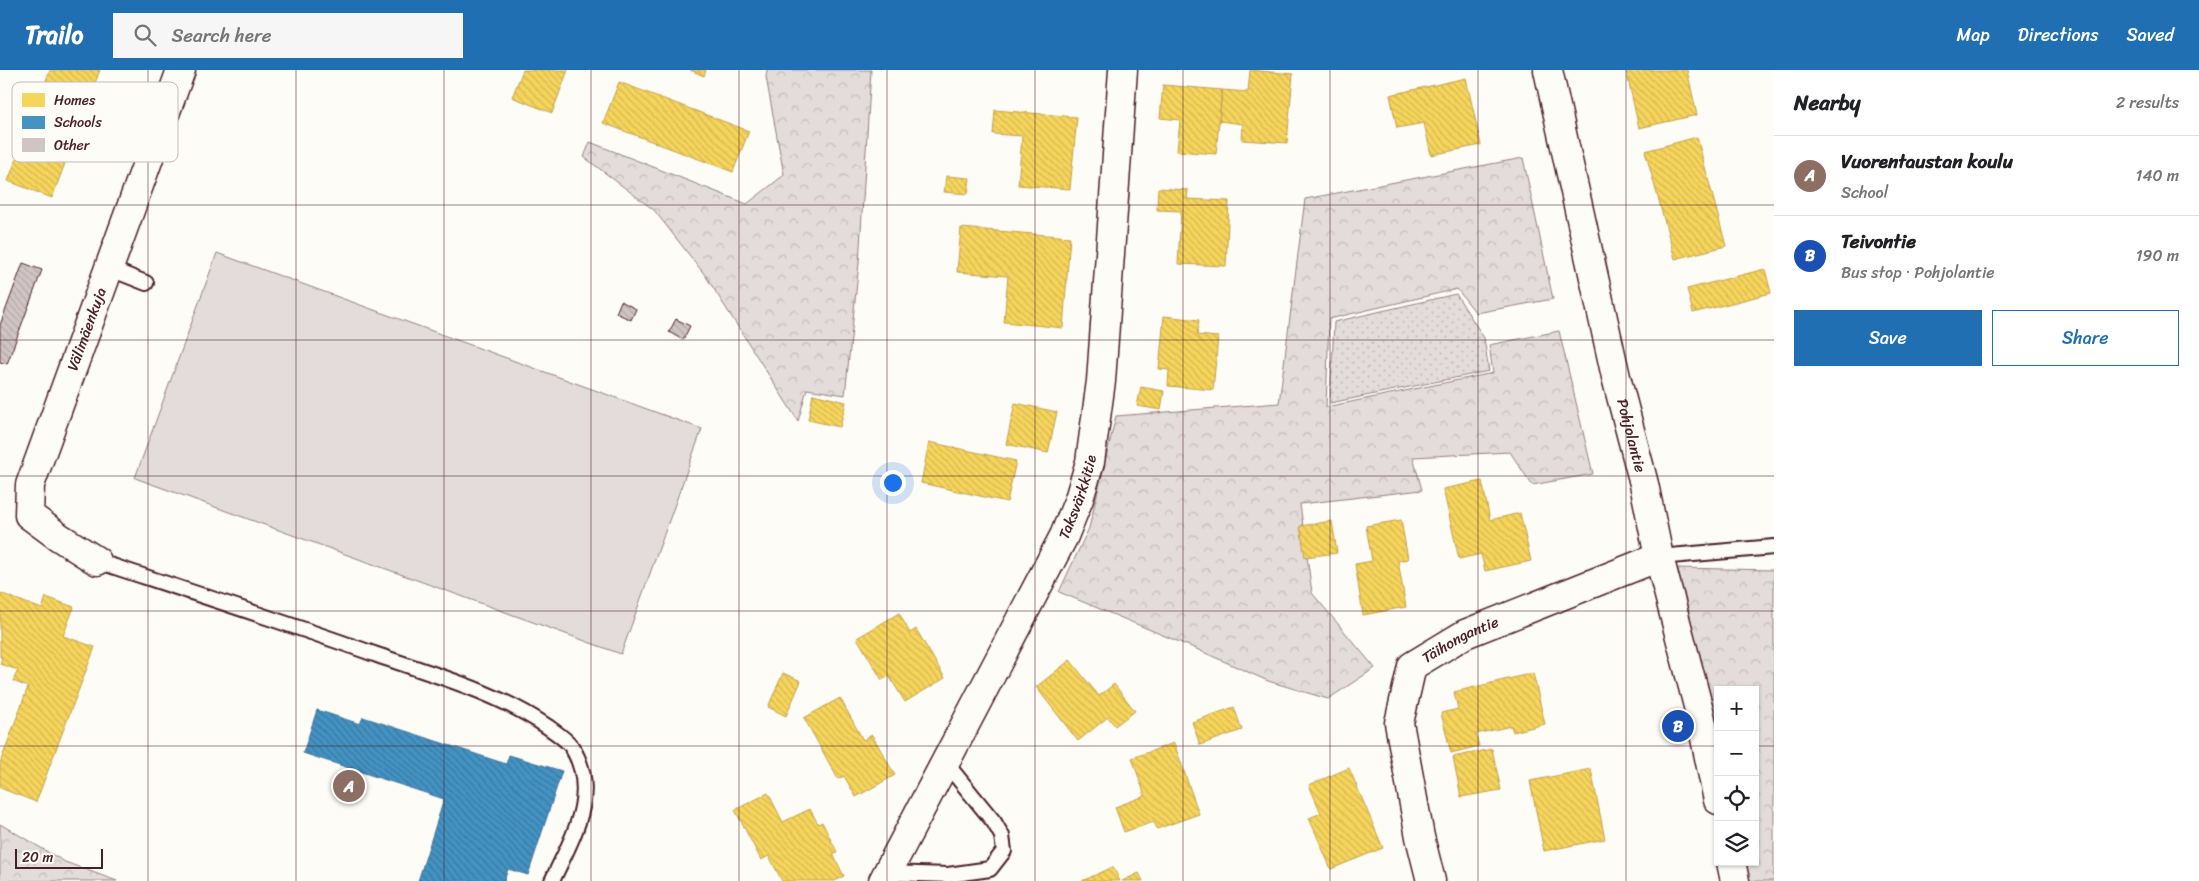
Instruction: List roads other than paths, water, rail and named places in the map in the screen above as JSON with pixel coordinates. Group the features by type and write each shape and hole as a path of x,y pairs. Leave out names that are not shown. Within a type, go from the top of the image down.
{"street":[{"name":"Välimäenkuja","path":"177,82 181,70"},
{"name":"Taksvärkkitie","path":"886,877 1064,536 1080,499 1090,462 1101,381 1123,70"},
{"name":"Pohjolantie","path":"1548,70 1616,377 1644,484 1659,557 1698,710 1714,782"},
{"name":"Välimäenkuja","path":"97,561 59,537 29,514 30,485 147,162"},
{"name":"Täihongantie","path":"1431,881 1420,837 1399,723 1412,666 1465,634 1659,557"},
{"path":"1732,866 1735,881"}],"lane":[{"path":"108,268 146,282"},
{"path":"1659,557 1774,547"},
{"path":"97,561 299,627 468,687 513,705 555,732 570,745 584,776 585,795 582,812 552,881"},
{"path":"886,877 948,875 990,869 1004,850 1002,836 994,822 945,762"}],"place":[{"name":"Teivontie","path":"1678,726"},
{"name":"Vuorentaustan koulu","path":"349,786"}]}
